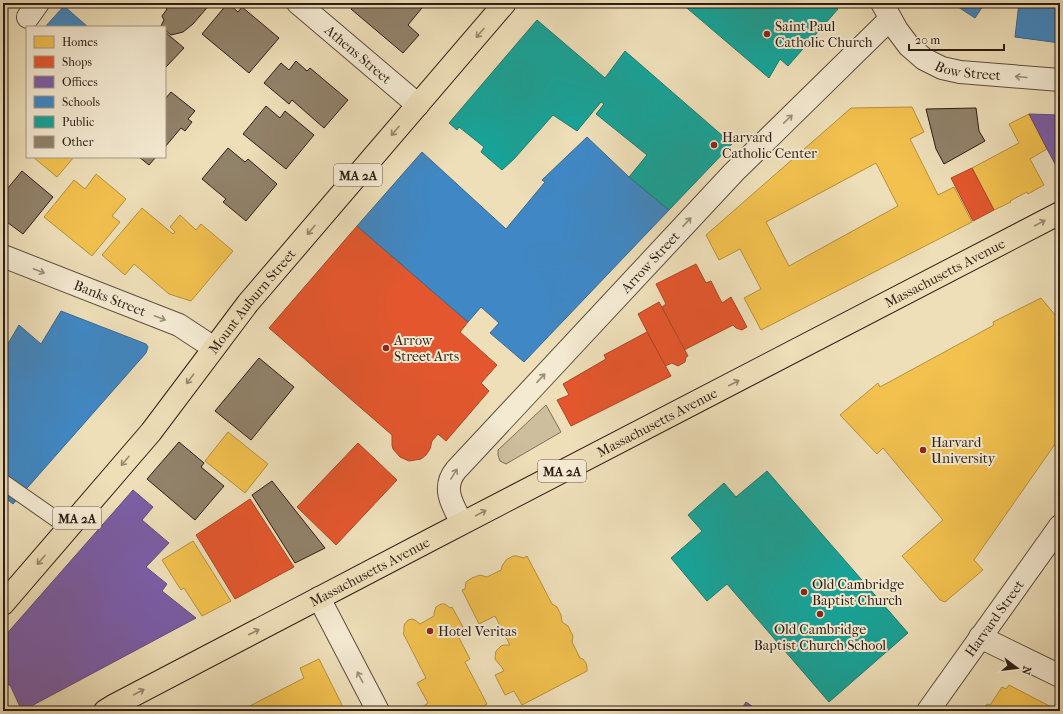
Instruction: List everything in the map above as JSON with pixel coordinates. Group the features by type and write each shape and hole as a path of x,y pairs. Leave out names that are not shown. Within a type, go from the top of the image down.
{"main road":[{"name":"Mount Auburn Street","path":"3,604 151,432 248,303 505,3"},
{"name":"Massachusetts Avenue","path":"105,711 462,523 1060,213"}],"street":[{"name":"Athens Street","path":"298,3 418,105"},
{"name":"Bow Street","path":"886,11 902,38 909,46 924,58 942,68 960,72 1060,80"},
{"name":"Arrow Street","path":"462,523 452,504 449,492 450,480 456,470 886,11"},
{"name":"Banks Street","path":"3,256 179,325 214,348"},
{"name":"Harvard Street","path":"928,711 1060,526"},
{"path":"319,598 378,711"},
{"path":"980,637 1060,676"}],"lane":[{"path":"3,482 69,528"}],"shaded area":[{"path":"546,405 561,432 506,464 500,461 498,450"}],"building: Homes":[{"path":"912,107 924,132 910,139 938,195 954,187 972,222 761,330 744,298 761,289 740,249 719,260 706,235 851,108","holes":["876,163 898,206 789,266 766,222"]},
{"path":"1029,114 1047,149 1030,159 1044,185 1028,194 1027,192 994,210 972,168 1019,143 1009,124"},
{"path":"34,158 73,158 57,177"},
{"path":"96,174 126,199 112,216 120,222 92,256 44,217 74,180 85,189"},
{"path":"142,208 173,234 175,232 170,227 180,215 196,230 201,224 233,251 191,301 169,294 134,264 125,275 102,255"},
{"name":"Harvard University","path":"1041,298 1060,321 1060,437 974,560 983,570 945,602 940,600 902,556 943,520 883,448 877,454 840,415 878,383 880,387 994,325 993,322"},
{"path":"228,432 268,464 245,493 205,461"},
{"path":"193,541 231,601 202,616 184,588 181,590 162,560"},
{"path":"513,556 524,558 527,556 552,604 557,607 561,615 562,622 568,626 573,636 572,642 580,658 583,659 587,667 587,671 522,705 514,691 505,695 495,675 504,671 495,659 496,651 501,646 510,645 495,616 479,624 462,590 465,589 466,582 472,578 480,575 487,577 501,570 506,560"},
{"path":"441,604 445,604 450,608 452,607 463,627 458,636 470,659 465,662 487,704 480,708 481,711 424,711 422,707 428,703 417,683 426,678 403,633 404,625 408,620 412,619 420,624 434,616 436,607"},
{"path":"319,659 345,711 240,711 304,678 300,668"},
{"path":"1009,685 1059,711 982,711 987,704 990,705 1002,687 1006,689"}],"building: Shops":[{"path":"972,168 994,210 973,221 951,178"},
{"name":"Arrow Street Arts","path":"357,226 468,322 460,332 497,365 481,383 489,391 446,441 438,434 432,441 430,449 426,455 421,459 409,461 400,457 393,449 392,435 269,328"},
{"path":"696,264 706,283 711,281 722,303 731,297 747,327 742,330 733,325 684,350 662,307 666,304 656,284"},
{"path":"659,302 688,356 686,357 685,362 678,366 672,363 665,366 638,314"},
{"path":"647,332 671,376 571,426 557,400 569,395 563,384 606,359 604,355"},
{"path":"358,443 397,480 336,545 297,507"},
{"path":"250,499 294,567 235,599 196,535"}],"building: Offices":[{"path":"1029,114 1060,115 1060,173 1047,149"},
{"path":"133,490 153,507 142,520 169,543 146,567 167,584 162,591 196,618 22,711 10,685 3,685 3,638"},
{"path":"746,702 759,711 740,711"}],"building: Schools":[{"path":"952,3 985,3 975,18"},
{"path":"1019,3 1060,3 1060,43 1015,37"},
{"path":"64,6 87,26 46,26"},
{"path":"587,137 629,177 669,210 524,362 490,333 499,323 481,307 468,322 357,226 422,152 506,229 545,182 542,180"},
{"path":"61,311 146,344 148,347 146,353 13,504 3,496 3,352 19,325 41,344"}],"building: Public":[{"name":"Saint Paul Catholic Church","path":"681,3 831,3 838,9 788,66 780,59 769,78"},
{"path":"537,20 605,78 625,51 732,144 669,210 629,177 647,155 596,114 604,104 601,102 577,131 553,115 514,159 502,170 481,152 484,147 459,127 457,130 449,123"},
{"name":"Old Cambridge Baptist Church","path":"767,471 908,633 829,702 727,584 707,601 671,558 702,531 688,515 724,483 736,497"}],"building: Other":[{"path":"211,3 193,24 183,32 171,35 166,31 166,26 161,26 164,20 162,16 167,9 162,4"},
{"path":"228,3 238,12 242,7 279,38 249,73 202,34"},
{"path":"356,3 426,3 408,25 419,35 403,53 351,9"},
{"path":"166,33 184,48 166,67"},
{"path":"296,61 307,71 310,68 348,100 324,128 292,100 289,104 264,83 281,63 289,70"},
{"path":"171,92 195,111 188,119 192,122 185,131 181,128 166,146 166,98"},
{"path":"266,106 280,118 285,111 314,135 286,169 243,134"},
{"path":"976,108 979,131 985,141 944,164 936,149 926,109"},
{"path":"228,148 245,162 248,159 277,184 246,221 223,202 226,199 202,179"},
{"path":"140,158 155,158 149,165"},
{"path":"22,171 53,197 23,234 3,219 3,194"},
{"path":"259,358 294,387 251,440 215,411"},
{"path":"179,442 204,463 201,467 224,486 195,520 147,479"},
{"path":"272,481 325,548 295,563 252,495"}],"place":[{"name":"Saint Paul Catholic Church","path":"767,34"},
{"name":"Harvard Catholic Center","path":"714,145"},
{"name":"Arrow Street Arts","path":"386,348"},
{"name":"Harvard University","path":"923,450"},
{"name":"Old Cambridge Baptist Church","path":"804,592"},
{"name":"Old Cambridge Baptist Church School","path":"820,614"},
{"name":"Hotel Veritas","path":"430,631"}]}
